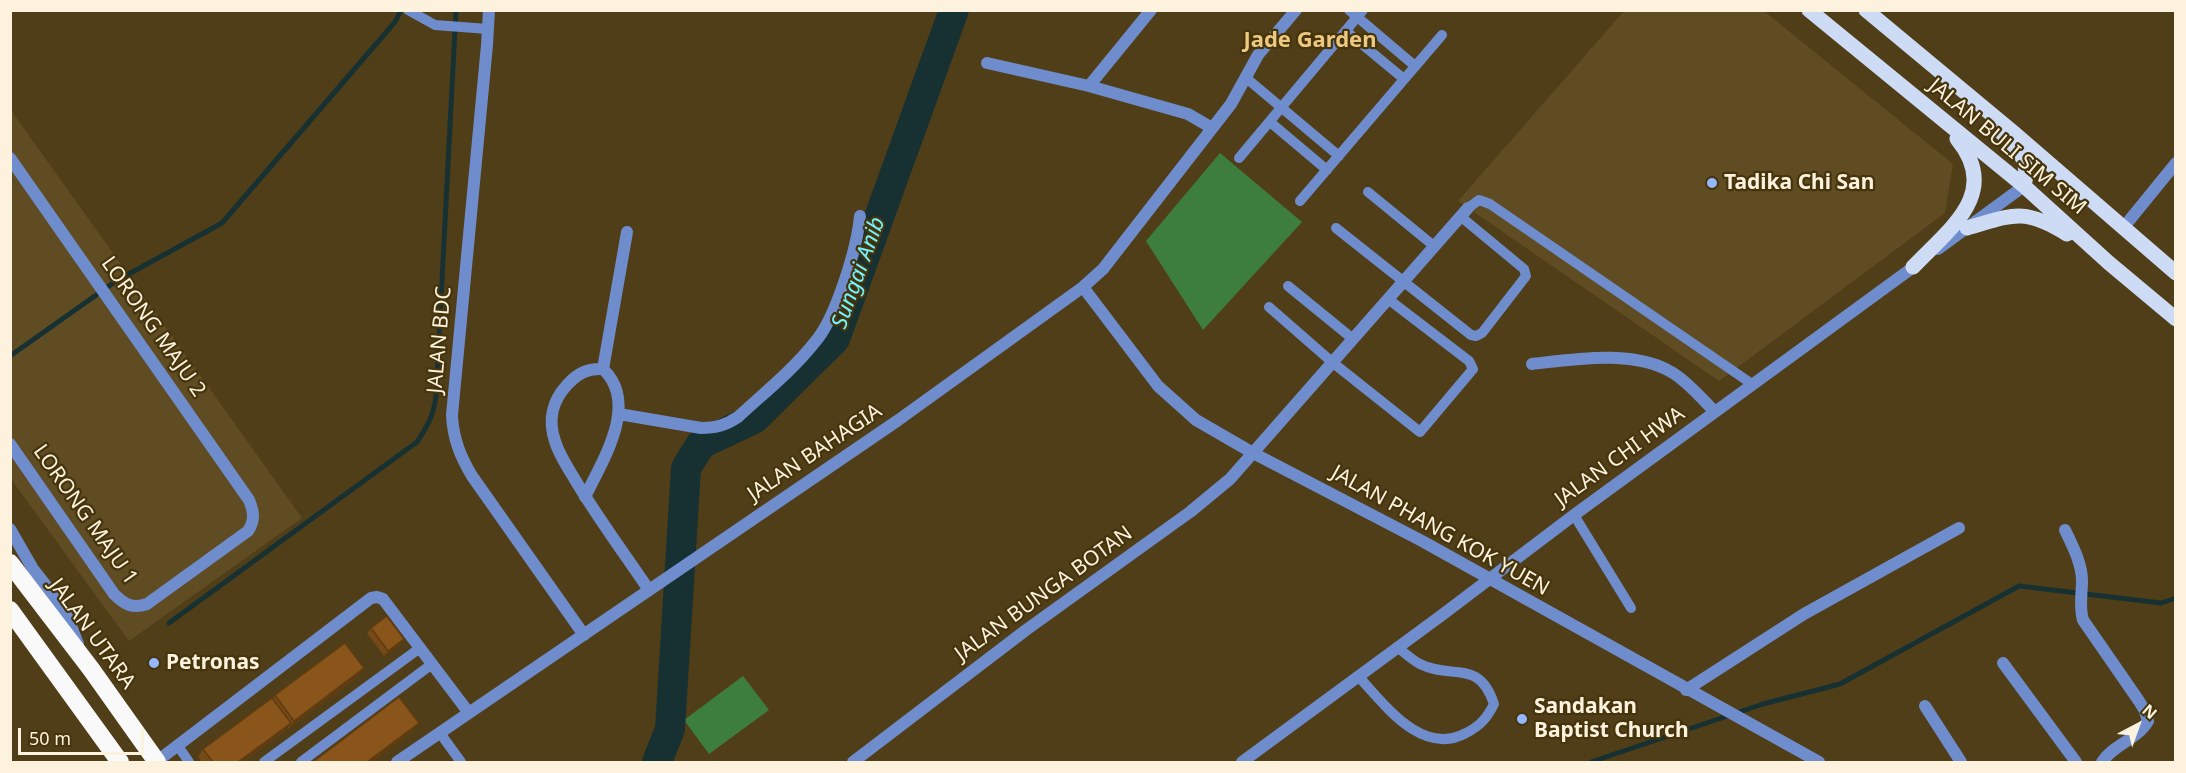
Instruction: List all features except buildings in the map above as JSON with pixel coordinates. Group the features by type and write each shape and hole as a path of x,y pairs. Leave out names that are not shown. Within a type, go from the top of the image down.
{"highway":[{"name":"JALAN UTARA","path":"10,563 85,662 156,762"},
{"path":"10,610 120,762"}],"main road":[{"name":"JALAN BULI SIM SIM","path":"1809,10 2024,186 2175,319"},
{"name":"JALAN BULI SIM SIM","path":"1866,10 2175,273"},
{"path":"1962,90 2023,158 2027,169 2024,186"},
{"path":"1913,267 1965,212 1974,189 1976,173 1967,150 1935,112"},
{"path":"1967,228 2013,215 2033,217 2051,224 2109,263"}],"street":[{"name":"JALAN BDC","path":"489,10 453,433 461,457 472,476 584,635"},
{"path":"1089,86 1151,10"},
{"name":"JALAN BAHAGIA","path":"402,761 897,421 1083,286 1103,268 1231,104 1258,56 1296,10"},
{"path":"987,63 1089,86 1188,114 1212,128"},
{"name":"LORONG MAJU 2","path":"10,158 115,305 254,510 254,522 248,531 147,604 129,606"},
{"path":"2123,228 2175,163"},
{"name":"JALAN CHI HWA","path":"1242,762 1714,411 2024,186"},
{"name":"JALAN BUNGA BOTAN","path":"853,762 1026,630 1190,512 1230,479 1464,212"},
{"path":"619,414 701,428 715,428 728,424 738,417 807,352 824,330 858,237 860,216"},
{"path":"585,497 615,432 619,414 619,397 615,385 603,369 627,232"},
{"path":"2150,251 2175,264"},
{"name":"JALAN PHANG KOK YUEN","path":"1083,286 1158,386 1196,420 1253,453 1422,541 1819,762"},
{"path":"1532,364 1576,359 1642,362 1674,374 1714,411"},
{"path":"603,369 582,372 573,379 555,401 552,413 555,441 585,497 649,590"},
{"name":"LORONG MAJU 1","path":"10,444 114,594 129,606"},
{"path":"1686,690 1804,614 1959,528"},
{"path":"10,529 33,569 68,618 85,662"},
{"path":"2065,530 2075,551 2082,578 2080,612 2083,620 2139,700 2148,721 2142,730 2108,754 2102,762"},
{"path":"156,762 371,598 377,597 383,599 469,713"},
{"path":"2003,663 2076,762"},
{"path":"1925,706 1961,762"}],"lane":[{"path":"409,11 435,25 488,29"},
{"path":"1239,158 1346,31 1357,13 1415,66"},
{"path":"1346,31 1404,79"},
{"path":"1300,201 1442,35"},
{"path":"1245,77 1339,156"},
{"path":"1270,122 1327,170"},
{"path":"1368,192 1434,246"},
{"path":"1336,228 1471,335 1476,336 1482,333 1526,276 1524,269 1464,212 1479,200 1490,204 1752,384"},
{"path":"1288,286 1353,339"},
{"path":"1269,308 1420,432 1473,369 1469,361 1388,299"},
{"path":"1574,515 1631,608"},
{"path":"1358,676 1388,710 1429,739 1443,741 1456,738 1486,719 1494,704 1489,688 1467,672 1442,671 1421,665 1397,647"},
{"path":"264,762 420,648"},
{"path":"301,762 432,664"},
{"path":"440,733 461,762"},
{"path":"178,746 189,762"}],"shaded area":[{"name":"Tadika Chi San","path":"1624,11 1764,11 1953,164 1945,213 1719,381 1458,201"},
{"path":"10,109 302,518 129,641 11,479"}],"green space":[{"path":"1220,153 1302,222 1203,330 1146,241"},
{"path":"743,676 769,710 709,754 684,720"}],"waterway":[{"path":"10,356 116,281 222,223 395,22 401,10"},
{"path":"169,623 417,442 430,421 436,396 456,10"},
{"name":"Sungai Anib","path":"657,762 670,729 686,468 701,444 754,419 835,339 954,10"},
{"path":"1591,762 1763,704 1840,684 2019,586 2161,603 2176,598"}],"place":[{"name":"Tadika Chi San","path":"1712,183"},
{"name":"Petronas","path":"154,663"},
{"name":"Sandakan Baptist Church","path":"1522,719"}],"district":[{"name":"Jade Garden","path":"1310,41"}]}
